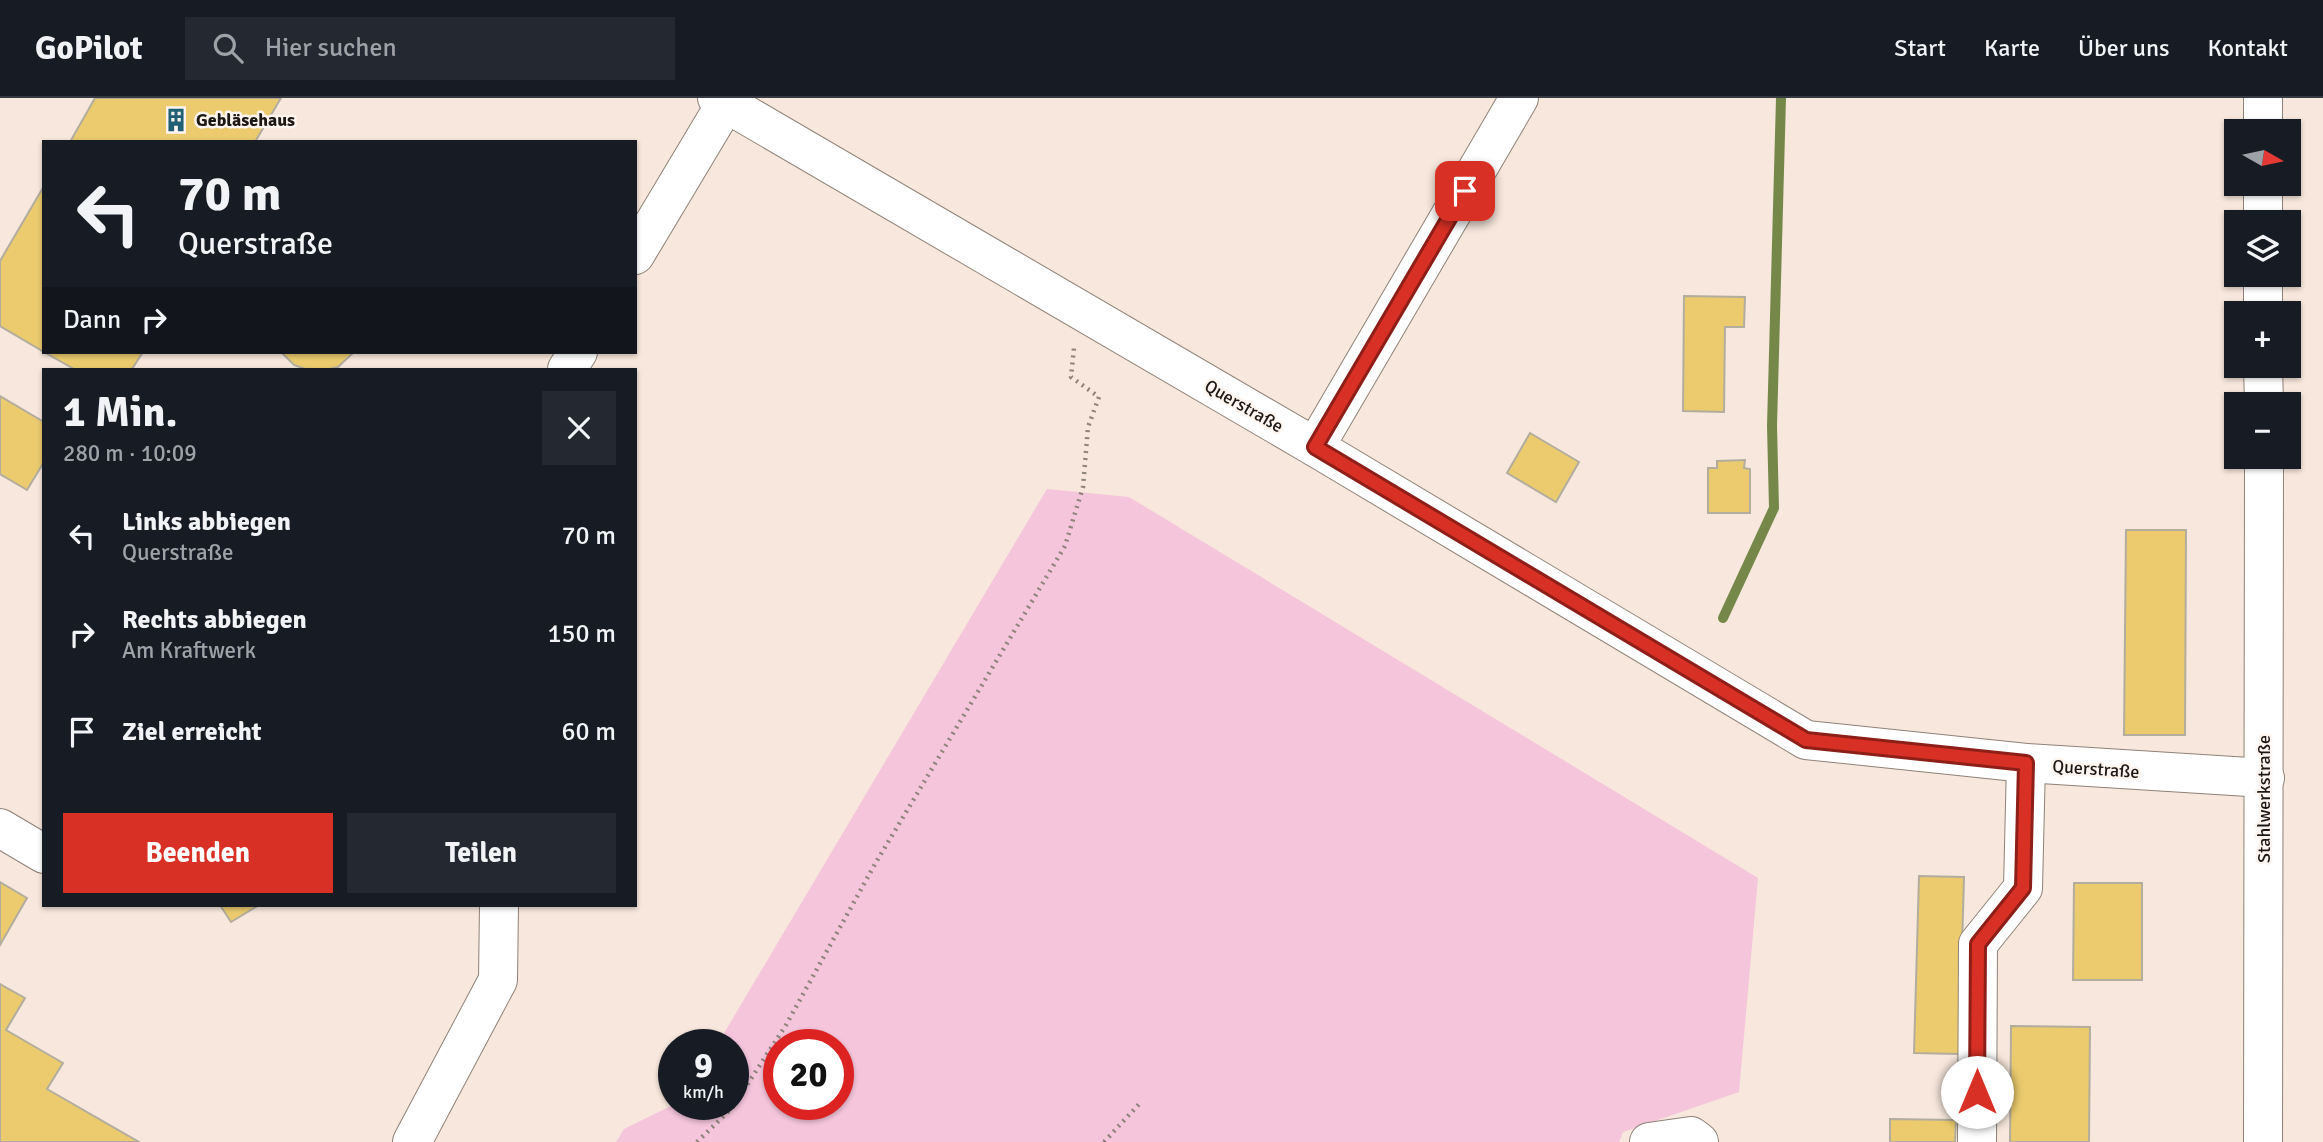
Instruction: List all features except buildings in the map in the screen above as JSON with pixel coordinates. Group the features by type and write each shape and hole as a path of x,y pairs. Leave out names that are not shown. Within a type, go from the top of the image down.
{"street":[{"path":"1315,447 1519,98"},
{"path":"2263,98 2263,119"},
{"path":"637,251 722,101"},
{"name":"Querstraße","path":"722,101 1315,447 1806,740 2026,763 2193,776 2264,778"},
{"name":"Stahlwerkstraße","path":"2263,1142 2264,469"},
{"path":"1977,1142 1978,944 2023,888 2026,763"},
{"path":"0,828 42,853"},
{"path":"412,1142 498,980 499,907"},
{"path":"1650,1142 1691,1136 1699,1142"}],"path":[{"path":"697,1142 732,1108 786,1025 875,864 1065,546 1083,487 1088,427 1099,397 1071,377 1074,347 1090,318"},
{"path":"1104,1142 1141,1102"}],"shaded area":[{"path":"1047,489 1129,497 1758,878 1739,1092 1623,1132 1619,1142 616,1142 624,1129 658,1112 658,1120 749,1120 749,1029 726,1029"}],"waterway":[{"path":"1723,618 1774,508 1772,426 1781,98"}],"place":[{"name":"Gebläsehaus","path":"176,120"}],"route":[{"path":"1465,191 1315,447 1806,740 2026,763 2023,888 1978,944 1977,1092"}]}
